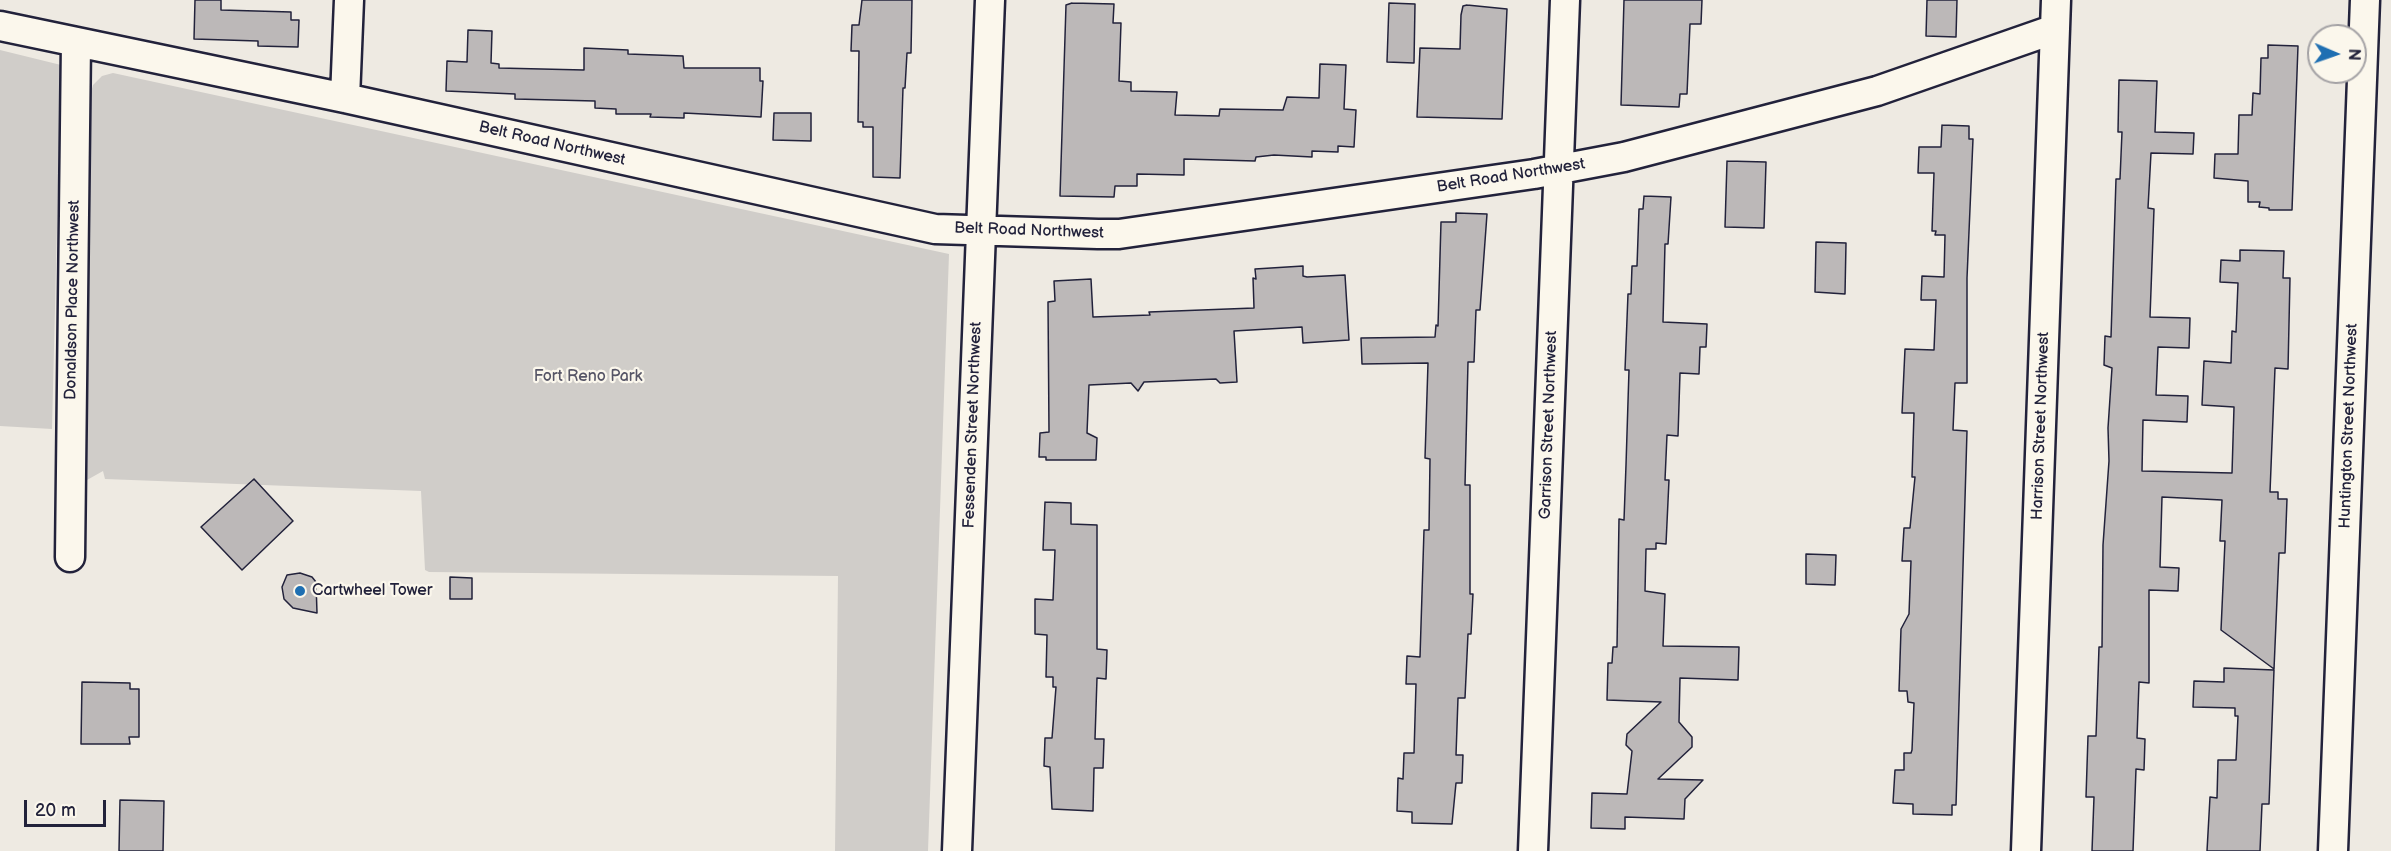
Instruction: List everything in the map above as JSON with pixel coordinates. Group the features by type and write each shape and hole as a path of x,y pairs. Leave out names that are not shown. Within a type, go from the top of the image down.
{"street":[{"path":"345,98 349,0"},
{"name":"Fessenden Street Northwest","path":"957,851 990,0"},
{"name":"Garrison Street Northwest","path":"1533,851 1564,0"},
{"name":"Harrison Street Northwest","path":"2026,851 2056,0"},
{"name":"Huntington Street Northwest","path":"2333,851 2365,0"},
{"name":"Belt Road Northwest","path":"0,26 345,98 935,229 1119,234 1558,170 1635,154 1877,91 2055,29"},
{"name":"Donaldson Place Northwest","path":"70,557 76,42"}],"green space":[{"path":"0,50 61,65 52,429 0,426"},
{"name":"Fort Reno Park","path":"113,73 949,254 928,851 835,851 838,576 429,572 425,570 421,491 105,479 103,471 87,480 90,96 93,85 102,76"}],"building":[{"path":"195,0 221,0 221,10 291,12 291,20 299,20 298,47 258,46 258,41 194,39"},
{"path":"862,0 912,0 911,53 907,53 905,88 903,88 900,178 873,177 873,127 863,127 863,122 858,122 859,51 851,51 852,25 859,25"},
{"path":"1624,0 1702,0 1701,24 1690,24 1687,94 1680,94 1679,107 1621,105"},
{"path":"1927,0 1957,0 1956,37 1926,36"},
{"path":"1072,3 1114,4 1113,23 1121,23 1119,81 1131,82 1131,91 1177,92 1175,115 1219,116 1220,109 1283,110 1287,97 1319,98 1320,64 1346,65 1344,109 1356,110 1354,147 1338,146 1338,152 1312,151 1312,157 1274,155 1256,157 1255,161 1184,159 1184,175 1137,174 1137,186 1115,186 1114,197 1060,196 1066,5"},
{"path":"1389,3 1415,4 1414,63 1387,62"},
{"path":"1463,6 1507,9 1502,119 1417,117 1420,48 1460,49 1461,15"},
{"path":"468,30 492,31 491,63 499,64 499,68 584,70 584,48 628,50 628,54 683,56 684,68 760,68 760,81 763,81 761,117 684,113 684,118 650,117 651,114 616,114 616,109 595,108 595,101 515,99 515,94 446,91 447,61 467,62"},
{"path":"2268,45 2298,46 2292,210 2269,210 2269,208 2259,207 2260,202 2248,202 2248,181 2214,178 2215,154 2238,154 2239,115 2252,115 2253,93 2260,94 2261,58 2268,58"},
{"path":"2119,80 2157,81 2155,132 2194,133 2193,154 2151,153 2148,208 2154,209 2150,317 2190,318 2189,348 2158,347 2156,395 2188,396 2187,422 2143,420 2142,471 2232,473 2234,407 2202,405 2204,361 2231,363 2232,331 2236,332 2238,283 2220,282 2221,260 2240,261 2240,250 2284,251 2283,278 2290,278 2288,369 2275,368 2270,492 2278,492 2278,499 2287,499 2285,553 2279,553 2274,669 2221,630 2225,541 2220,541 2222,500 2162,497 2160,567 2179,568 2178,591 2149,590 2149,683 2139,682 2137,738 2145,739 2144,770 2136,769 2133,851 2092,851 2094,797 2086,797 2088,736 2096,736 2099,647 2102,647 2103,545 2112,368 2104,365 2105,336 2111,337 2116,179 2120,179 2122,132 2118,132"},
{"path":"774,113 811,113 811,141 773,140"},
{"path":"1942,125 1969,126 1969,139 1973,139 1967,278 1967,383 1955,383 1953,430 1967,431 1956,805 1952,805 1952,815 1913,814 1913,804 1893,803 1895,770 1904,770 1904,753 1911,753 1912,750 1914,703 1908,702 1907,691 1899,691 1901,629 1909,614 1911,561 1902,561 1904,528 1910,528 1915,477 1912,477 1914,413 1902,413 1905,349 1934,350 1936,300 1921,300 1922,276 1944,277 1945,235 1935,235 1936,231 1932,231 1934,173 1918,173 1919,147 1941,147"},
{"path":"1727,161 1766,162 1764,228 1725,227"},
{"path":"1644,196 1671,197 1668,244 1665,244 1663,322 1707,324 1706,347 1700,347 1699,374 1680,373 1678,436 1667,435 1665,480 1669,480 1666,544 1656,543 1656,549 1646,549 1645,591 1665,594 1663,646 1739,647 1738,680 1680,678 1679,722 1692,737 1692,747 1658,779 1703,780 1685,799 1684,819 1625,817 1625,829 1591,828 1592,793 1627,794 1632,751 1626,745 1627,734 1661,702 1607,700 1608,663 1612,663 1613,647 1617,647 1619,519 1624,520 1629,370 1625,370 1628,294 1631,294 1632,266 1637,266 1639,209 1643,209"},
{"path":"1456,213 1487,214 1480,310 1476,310 1474,362 1468,362 1465,485 1470,485 1470,594 1473,594 1471,634 1468,634 1465,698 1458,698 1456,755 1463,755 1462,783 1456,783 1452,824 1412,823 1412,812 1397,811 1398,778 1403,779 1404,753 1414,753 1416,684 1406,684 1407,656 1420,657 1424,530 1429,530 1430,459 1425,458 1428,363 1362,364 1361,338 1435,337 1436,325 1438,326 1441,222 1456,222"},
{"path":"1816,242 1846,243 1845,294 1815,292"},
{"path":"1303,266 1303,276 1307,277 1345,275 1349,340 1303,343 1302,327 1234,331 1237,382 1220,383 1216,379 1144,382 1138,391 1131,383 1089,385 1087,433 1097,438 1096,460 1046,460 1046,457 1039,457 1040,433 1049,432 1048,302 1055,301 1054,281 1091,279 1093,317 1150,315 1149,312 1254,308 1255,269"},
{"path":"254,479 293,521 242,570 201,527"},
{"path":"1045,502 1071,503 1071,524 1097,525 1097,649 1107,650 1106,679 1097,678 1095,739 1104,739 1103,768 1094,768 1093,811 1052,809 1050,767 1044,766 1045,738 1052,738 1056,687 1053,687 1053,677 1046,677 1047,635 1035,634 1035,599 1053,600 1055,550 1043,550"},
{"path":"1806,554 1836,555 1835,585 1806,584"},
{"name":"Cartwheel Tower","path":"300,573 312,577 316,582 317,613 293,608 284,599 282,587 287,575"},
{"path":"450,577 472,578 472,599 450,599"},
{"path":"2224,668 2274,670 2269,804 2262,804 2260,851 2207,851 2210,797 2217,798 2218,760 2236,760 2238,716 2235,716 2235,708 2193,707 2194,681 2224,682"},
{"path":"82,682 130,683 130,689 139,689 139,737 129,737 130,744 81,744"},
{"path":"120,800 164,801 163,851 119,851"}],"place":[{"name":"Cartwheel Tower","path":"300,591"}]}
